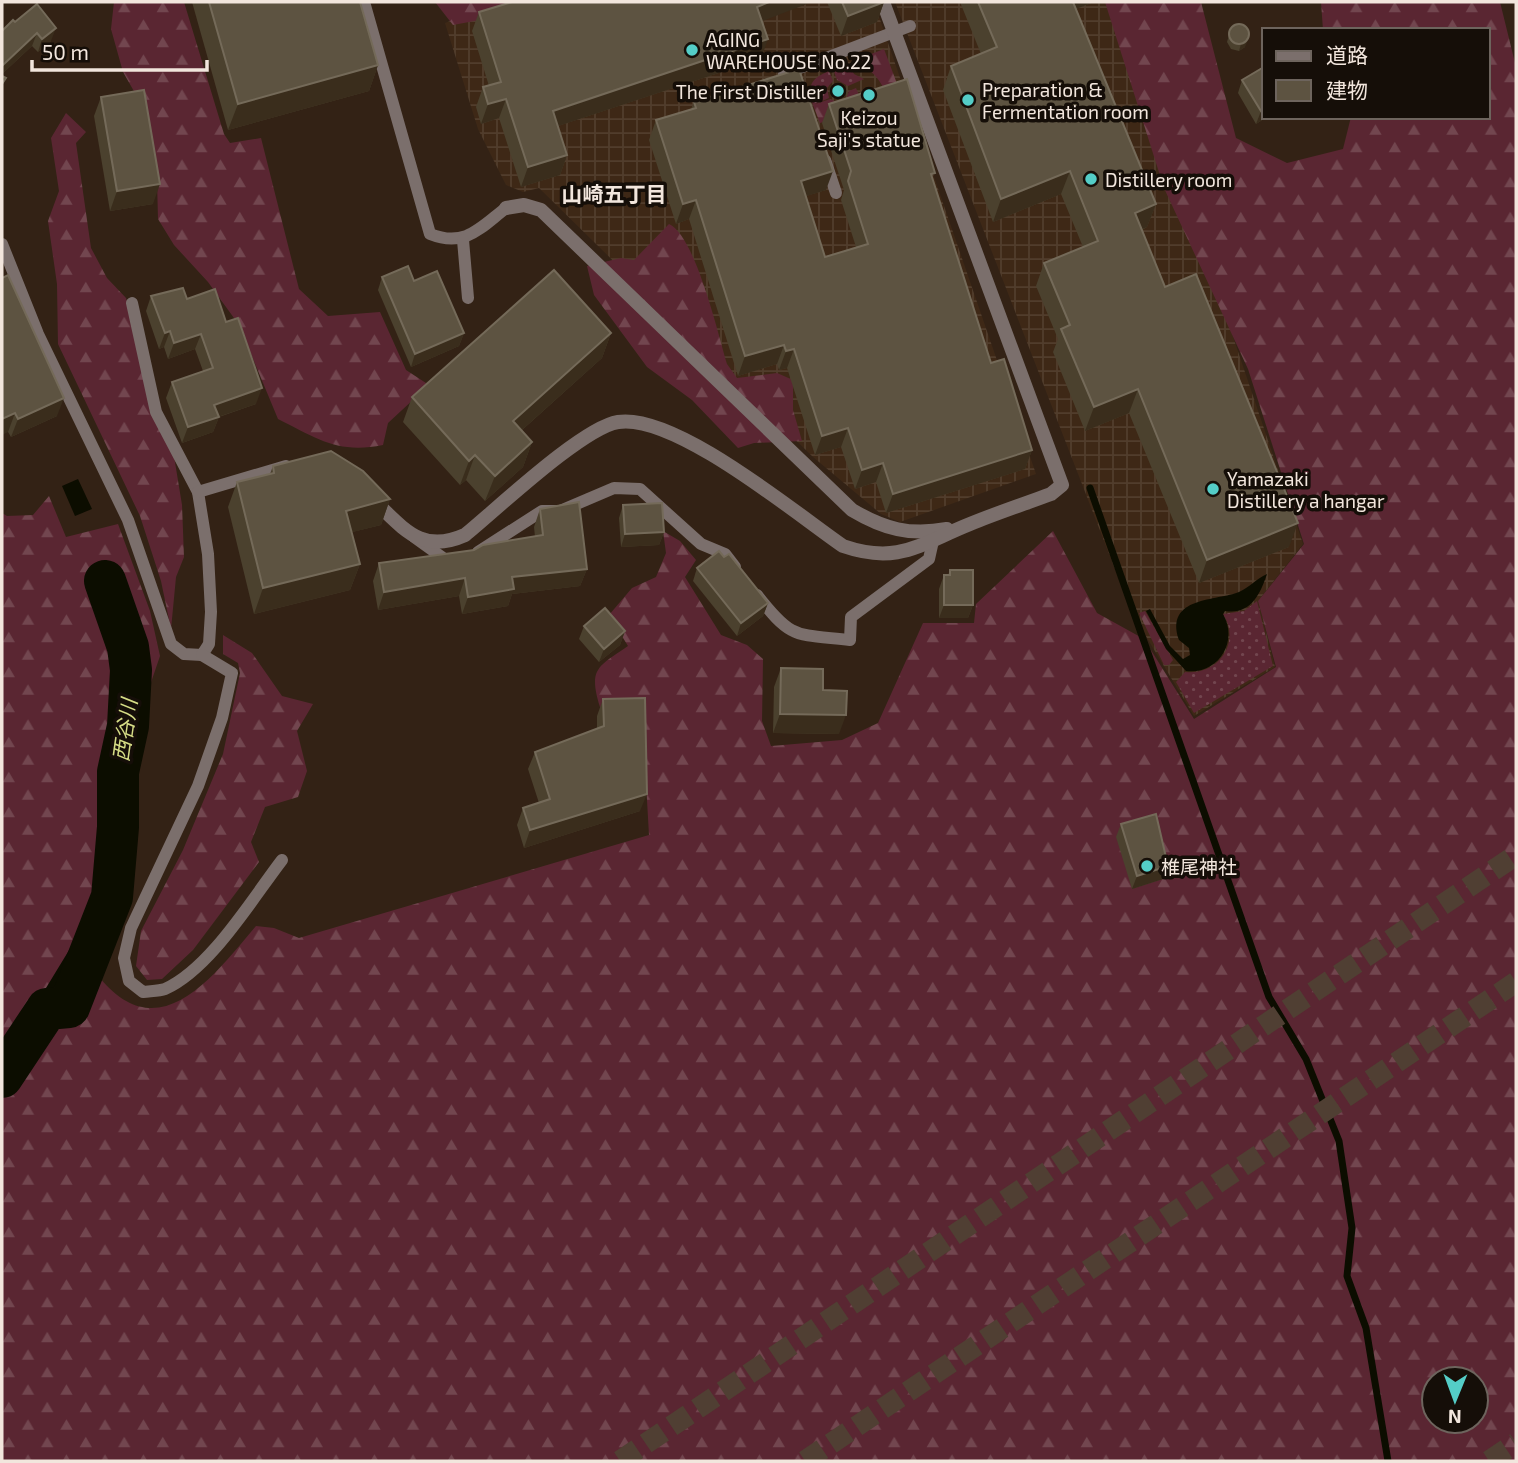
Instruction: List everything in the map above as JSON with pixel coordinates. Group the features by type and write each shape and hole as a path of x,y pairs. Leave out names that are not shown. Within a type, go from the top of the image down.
{"street":[{"path":"364,491 414,537 429,543 447,543 465,535 573,446 600,429 626,422 663,430 695,443 843,546 868,555 891,554 933,541 1051,494 1062,485 883,2"},
{"path":"506,208 524,205 541,210 852,510 895,531 927,533 969,525"}],"lane":[{"path":"364,2 430,234 445,241 463,240 506,208"},
{"path":"772,78 797,76 910,26"},
{"path":"820,144 836,193"},
{"path":"463,240 468,298"},
{"path":"2,244 37,334 128,520 171,644 184,654 202,655 232,673 211,753 174,843 131,928 124,958 129,981 143,992 163,990 182,979 206,957 282,860"},
{"path":"132,303 156,412 198,492 208,554 211,612 209,644 202,655"},
{"path":"198,492 293,464 305,465"},
{"path":"414,537 446,560 467,559 542,511 560,511 614,488 630,487 640,489 701,544 725,554 742,575"},
{"path":"750,586 788,630 800,635 850,640 851,617 929,559 933,541"}],"shaded area":[{"path":"501,2 874,2 1036,474 900,522 881,514 813,457 539,188 523,192 506,185 478,129 445,23"},
{"path":"895,2 1120,2 1303,544 1258,601 1275,667 1194,716 1132,613"},
{"path":"78,479 92,509 75,516 62,486"},
{"path":"1267,574 1253,602 1241,610 1225,611 1223,614 1227,625 1227,645 1216,662 1208,668 1186,671 1166,649 1146,611 1150,609 1170,646 1183,659 1190,655 1189,648 1179,640 1176,626 1179,615 1196,603 1239,592"}],"green space":[{"path":"114,2 184,2 224,134 230,143 261,138 299,289 328,316 380,312 406,370 429,385 388,423 383,445 353,448 341,446 317,438 278,419 239,325 208,282 174,245 158,219 157,179 143,107 123,72 111,29"},
{"path":"435,2 524,2 485,19 453,25"},
{"path":"1105,2 1201,2 1236,138 1287,163 1343,149 1350,119 1490,119 1490,28 1323,28 1321,2 1500,2 1516,67 1516,1461 2,1461 2,513 7,516 33,515 49,496 66,537 118,524 150,611 160,656 116,785 111,812 119,880 101,953 100,978 122,999 144,1007 165,1006 185,997 223,965 256,926 274,928 299,938 649,835 642,712 600,707 595,684 598,670 603,664 628,646 609,615 632,588 656,577 666,553 663,531 680,541 696,560 685,577 721,635 747,645 763,659 762,721 771,746 842,740 878,723 923,623 974,623 976,604 1053,531 1097,613 1144,639 1194,719 1276,667 1258,601 1304,544 1248,369 1164,188"},
{"path":"884,49 902,97 820,123 813,105 830,99 837,102 846,99 849,91 856,88 861,100 885,91 861,58"},
{"path":"848,63 854,74 864,79 848,86 837,80 833,69"},
{"path":"829,71 833,81 827,88 829,98 813,105 810,88 814,80"},
{"path":"66,113 86,132 76,143 91,248 107,278 126,298 172,444 182,505 184,557 176,577 171,629 161,581 140,516 58,344 57,284 48,221 59,191 51,138"},
{"path":"669,224 679,232 688,246 712,309 727,364 737,378 777,373 793,380 793,410 802,441 754,443 738,448 692,400 647,367 594,295 587,266 621,258 634,260"},
{"path":"1257,601 1273,666 1194,713 1176,682 1185,672 1207,669 1223,655 1230,636 1223,614 1244,611"},
{"path":"1145,611 1173,660 1169,665 1164,665 1139,613"},
{"path":"223,635 252,653 282,696 313,704 297,731 307,771 298,797 265,807 251,842 259,862 193,950 162,979 147,980 136,966 141,931 183,850 223,754 240,673 238,663 223,654"}],"building":[{"path":"209,2 360,2 378,65 238,104"},
{"path":"512,2 769,2 757,7 768,39 553,111 567,155 528,167 506,99 488,104 483,87 501,82 479,12"},
{"path":"842,2 884,2 848,16"},
{"path":"978,2 1073,2 1156,204 1135,213 1165,287 1196,274 1298,523 1207,560 1138,389 1094,407 1061,329 1070,325 1044,263 1098,241 1070,171 1001,199 951,66 997,47"},
{"path":"37,4 56,28 42,39 37,33 2,66 2,31"},
{"path":"1239,24 1246,27 1249,34 1246,41 1239,44 1232,41 1229,34 1232,27"},
{"path":"1262,68 1261,111 1242,80"},
{"path":"799,69 833,171 801,181 825,257 868,244 848,181 851,171 829,104 907,79 935,173 931,174 991,363 1004,359 1032,450 893,494 883,463 862,470 848,428 822,436 794,349 786,351 784,345 745,356 696,200 683,204 656,120 696,108 694,102"},
{"path":"144,90 160,184 117,191 101,97"},
{"path":"408,266 414,281 437,271 464,333 415,354 382,277"},
{"path":"554,270 611,333 513,421 532,442 495,476 475,455 469,461 412,397"},
{"path":"8,275 64,398 18,419 15,413 2,419 2,278"},
{"path":"183,288 187,299 215,289 226,322 238,318 262,388 214,405 219,417 188,427 172,382 213,368 201,334 174,343 170,331 165,333 151,296"},
{"path":"331,451 363,471 390,499 346,511 360,564 263,588 237,482 274,473 273,466"},
{"path":"579,502 587,569 512,577 514,589 468,597 465,578 384,592 379,563 474,550 483,545 543,535 540,509"},
{"path":"662,503 664,532 625,534 623,505"},
{"path":"719,551 724,557 729,554 768,603 741,623 697,568"},
{"path":"950,570 973,570 973,605 944,605 944,575 950,575"},
{"path":"605,608 625,631 604,649 584,626"},
{"path":"781,668 823,669 823,690 847,691 846,715 780,714"},
{"path":"645,698 647,794 530,830 523,808 550,799 535,752 604,726 603,699"},
{"path":"1156,814 1168,866 1137,876 1121,824"}],"waterway":[{"path":"1090,488 1269,997 1306,1059 1339,1141 1352,1228 1347,1276 1366,1328 1388,1461"},
{"name":"西谷川","path":"2,1077 47,1009 69,1007 112,897 118,827 118,772 128,726 131,670 128,647 105,581"},
{"name":"西谷川","path":"47,1009 47,993 114,883"}],"tunnel":[{"path":"620,1461 1516,855"},
{"path":"805,1461 1516,982"},
{"path":"1489,1461 1516,1443"}],"place":[{"name":"AGING WAREHOUSE No.22","path":"692,50"},
{"name":"The First Distiller","path":"838,91"},
{"name":"Keizou Saji's statue","path":"869,95"},
{"name":"Preparation & Fermentation room","path":"968,100"},
{"name":"Distillery room","path":"1091,179"},
{"name":"Yamazaki Distillery a hangar","path":"1213,489"},
{"name":"椎尾神社","path":"1147,866"}],"district":[{"name":"山崎五丁目","path":"614,193"}]}
